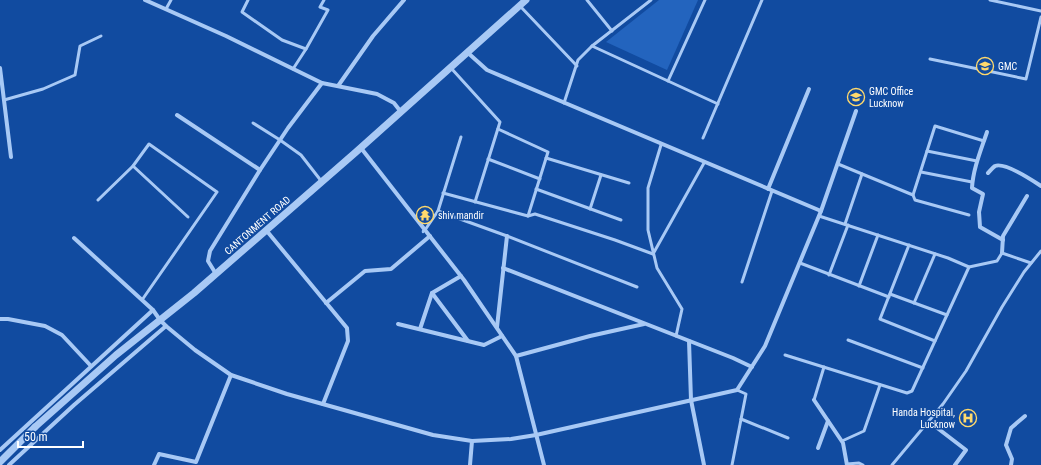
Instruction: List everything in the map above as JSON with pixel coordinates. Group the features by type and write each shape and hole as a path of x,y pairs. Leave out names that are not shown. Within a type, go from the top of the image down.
{"street":[{"path":"144,0 226,36 322,83 377,94 394,103 401,112"},
{"path":"338,86 373,36 404,0"},
{"name":"CANTONMENT ROAD","path":"0,462 35,427 116,355 216,274 361,148 526,0"},
{"path":"467,52 487,70 770,190 820,213"},
{"path":"0,68 12,157"},
{"path":"216,274 208,261 210,251 280,140 322,83"},
{"path":"770,190 809,89"},
{"path":"74,238 154,310 166,326 195,350 231,375 287,394 433,435 472,441 511,439 536,435 737,390 766,346 820,213 856,111"},
{"path":"177,115 260,170"},
{"path":"987,132 977,161 972,188 983,194 979,212 980,227 1003,240"},
{"path":"361,148 461,276 516,356 544,465"},
{"path":"988,173 993,167 997,166 1010,169 1041,186"},
{"path":"1002,253 1003,236 1027,196"},
{"path":"266,230 347,328 348,341 322,404"},
{"path":"326,303 366,271 391,269 430,236"},
{"path":"496,327 507,236"},
{"path":"504,268 733,358 752,367"},
{"path":"420,329 432,292 461,276"},
{"path":"432,292 468,341"},
{"path":"0,450 154,310"},
{"path":"0,319 8,319 45,326 62,335 91,366"},
{"path":"398,324 484,345 502,336"},
{"path":"516,356 590,336 645,324"},
{"path":"4,446 9,465 74,405 166,326"},
{"path":"689,341 691,400 704,465"},
{"path":"154,465 159,454 196,462 231,375"},
{"path":"814,400 842,441 847,464"},
{"path":"1010,465 1012,459 1006,445 1011,428 1025,416"},
{"path":"818,448 828,421"},
{"path":"936,427 966,450 955,465"},
{"path":"470,465 472,441"}],"lane":[{"path":"166,9 171,0"},
{"path":"248,0 242,12 282,40 306,50"},
{"path":"293,69 306,50 328,10 320,7 324,0"},
{"path":"587,0 612,31"},
{"path":"564,103 578,60 592,46 651,0"},
{"path":"668,81 705,0"},
{"path":"703,138 762,0"},
{"path":"990,0 1041,11"},
{"path":"520,6 576,66"},
{"path":"930,59 1026,79 1041,17"},
{"path":"4,100 43,89 75,74 80,46 101,36"},
{"path":"592,46 718,104"},
{"path":"450,67 500,122 475,202"},
{"path":"253,123 301,155 322,182"},
{"path":"913,195 935,126 984,141"},
{"path":"498,129 548,152 528,216"},
{"path":"425,230 438,211 461,137"},
{"path":"98,200 133,166 149,144 216,192 142,300"},
{"path":"662,145 648,188 648,230 657,268 682,309 676,336"},
{"path":"927,151 977,161"},
{"path":"546,158 629,183"},
{"path":"488,159 540,179"},
{"path":"653,254 704,163"},
{"path":"838,164 913,195 915,200 969,216"},
{"path":"133,166 188,217"},
{"path":"920,172 972,182"},
{"path":"829,274 862,174"},
{"path":"590,209 601,175"},
{"path":"536,189 621,220"},
{"path":"742,282 770,190"},
{"path":"443,193 528,216 535,214 653,254"},
{"path":"438,211 507,236 637,287"},
{"path":"820,213 846,225 909,245 969,267 997,261 1002,253 1031,263"},
{"path":"859,286 878,235"},
{"path":"909,245 880,319 935,341"},
{"path":"892,465 943,404 966,371 1002,307 1024,272 1041,251"},
{"path":"914,303 935,254"},
{"path":"800,263 859,286 947,314"},
{"path":"785,355 907,393 912,391 969,267"},
{"path":"848,340 922,368"},
{"path":"814,400 824,367"},
{"path":"842,441 864,431 880,385"},
{"path":"732,465 746,394 737,390"},
{"path":"741,419 788,438"},
{"path":"847,464 859,463 863,465"}],"shaded area":[{"path":"659,0 698,0 667,70 606,42"}],"place":[{"name":"GMC","path":"985,66"},
{"name":"GMC Office Lucknow","path":"856,97"},
{"name":"shiv mandir","path":"425,215"},
{"name":"Handa Hospital, Lucknow","path":"968,418"}]}
